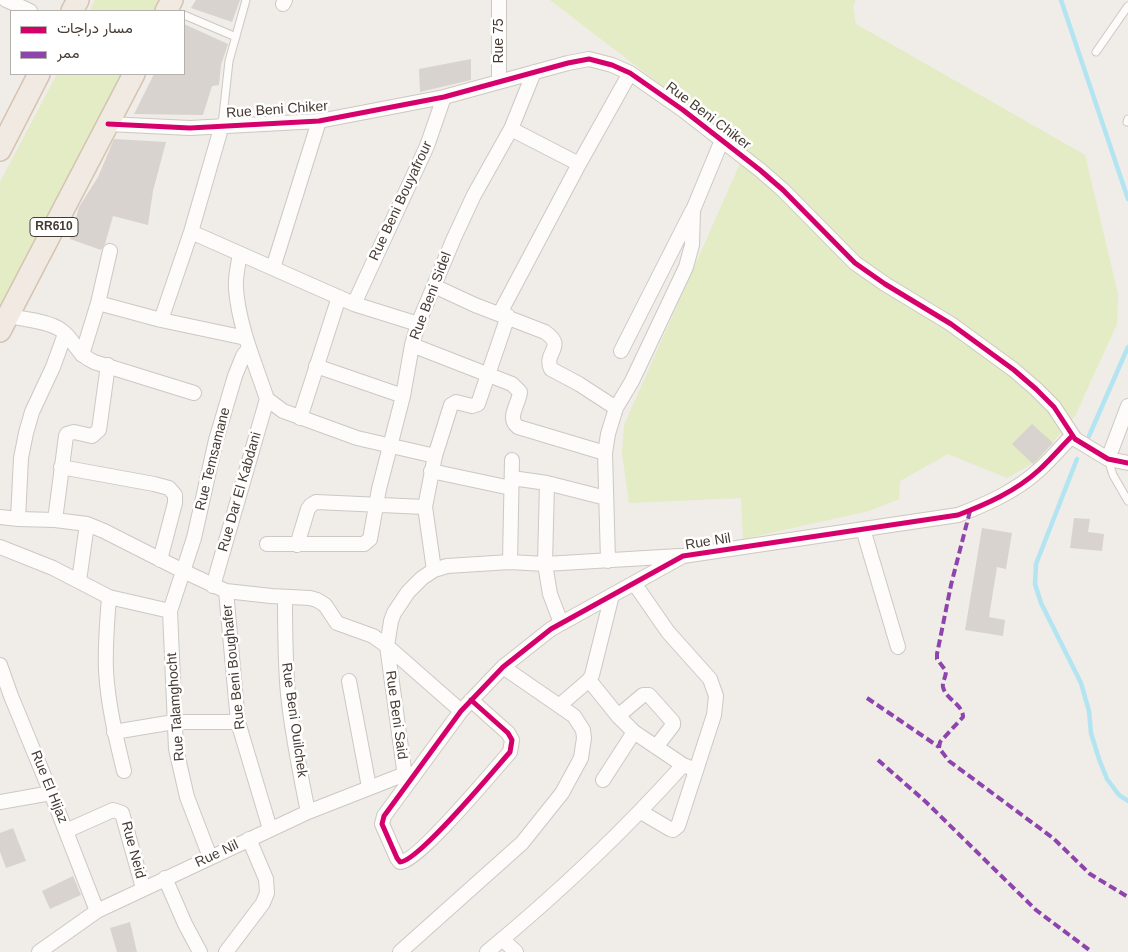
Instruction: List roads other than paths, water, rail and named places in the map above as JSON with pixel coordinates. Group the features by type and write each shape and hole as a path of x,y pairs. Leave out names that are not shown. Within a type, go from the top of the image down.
{"main road":[{"path":"1,146 39,75"},
{"name":"RR610","path":"4,323 133,75"}],"street":[{"path":"6,0 28,10"},
{"name":"Rue 75","path":"499,0 499,81"},
{"name":"Rue Beni Chiker","path":"108,124 190,128 319,120 444,97 499,81 589,59 612,65 630,73 722,140 783,190 855,263 884,284 951,324 1014,370 1036,388 1054,407 1072,436 1108,459"},
{"name":"Rue Beni Sidel","path":"297,545 364,544 370,539 376,504 403,396 412,345 418,324 474,195 511,129 534,72"},
{"path":"630,73 578,164 504,315 478,404 472,406 456,402 451,405 435,456 425,507 434,570 447,566 510,562 545,564 683,556"},
{"name":"Rue Beni Bouyafrour","path":"354,304 427,146 444,97"},
{"path":"273,268 319,120"},
{"path":"161,320 191,232 222,125"},
{"path":"511,129 578,164"},
{"path":"621,351 693,210 722,140"},
{"path":"608,561 604,454 608,434 616,408 632,381 686,267 692,246 693,210"},
{"path":"191,232 354,304 418,324"},
{"path":"82,355 98,303 110,251"},
{"path":"240,254 236,290 247,343 267,399 277,408 300,418 357,438 435,456"},
{"path":"434,286 549,334 555,343 555,349 549,363 551,369 580,384 616,408"},
{"path":"300,418 339,297"},
{"path":"98,303 247,343"},
{"path":"4,323 54,326 65,334 82,355 94,362 194,393"},
{"path":"18,519 22,458 28,426 32,412 53,367 65,334"},
{"name":"Rue Temsamane","path":"170,611 194,538 216,440 247,343"},
{"path":"412,345 512,384 520,395 512,418 514,424 518,427 604,454"},
{"path":"55,520 64,440 67,434 74,432 92,436 99,430 108,365"},
{"path":"316,366 403,396"},
{"name":"Rue Dar El Kabdani","path":"220,588 267,399"},
{"path":"1128,406 1108,459 1128,463"},
{"name":"Rue Nil","path":"39,952 58,946 97,910 143,888 308,812 369,787 406,779 471,700 503,667 526,647 561,623 683,556 958,515 983,506 1007,494 1038,471 1072,436"},
{"path":"510,562 512,460"},
{"path":"61,467 168,488 175,495 175,503 160,560"},
{"path":"432,471 512,483 547,483 606,498"},
{"path":"547,483 545,564 550,594 561,623"},
{"path":"267,544 297,545 308,509 311,505 321,502 425,507"},
{"path":"0,517 87,524 104,530 160,560 220,588 286,597 310,598 321,602 337,623 362,632 386,646 461,711"},
{"path":"80,581 87,524"},
{"path":"863,529 898,647"},
{"path":"0,547 80,581 109,597 170,611"},
{"name":"Rue Beni Said","path":"406,779 386,646 390,621 398,605 422,578 434,570"},
{"path":"634,583 668,632 705,672 714,688 716,696 715,710 697,771 676,828 670,830 641,812"},
{"name":"Rue Beni Boughafer","path":"220,588 238,722 270,829"},
{"path":"560,704 589,680 596,666 612,595"},
{"path":"109,597 106,672 114,732 124,771"},
{"name":"Rue Beni Ouilchek","path":"286,597 285,654 288,696 308,812"},
{"name":"Rue Talamghocht","path":"170,611 176,749 187,797 210,857"},
{"name":"Rue El Hijaz","path":"0,665 97,910"},
{"path":"400,952 522,843 562,793 581,758 584,738 583,730 574,716 560,704 503,667"},
{"path":"589,680 618,716 634,732 683,765 697,771"},
{"path":"349,682 369,787"},
{"path":"618,716 643,695 649,695 673,722 673,725 656,747"},
{"path":"406,779 382,820 382,824 400,862 408,860 428,843 510,752 512,740 508,733 471,700"},
{"path":"114,732 174,722 238,722"},
{"path":"603,780 634,732"},
{"path":"487,952 560,888 641,812 683,765"},
{"path":"0,802 51,792"},
{"name":"Rue Neid","path":"66,831 113,810 122,813 143,888"},
{"path":"226,952 263,903 268,893 266,878 249,839"},
{"path":"165,878 184,924 200,952"},
{"path":"502,939 516,952"}],"lane":[{"path":"222,125 230,61 246,0"},
{"path":"1096,52 1128,6"},
{"path":"185,14 236,37"},
{"path":"1108,459 1113,475 1128,501"}],"waterway":[{"path":"1061,0 1128,199"},
{"path":"1089,436 1128,347"},
{"path":"1077,459 1036,564 1035,584 1041,603 1081,683 1089,711 1091,733 1107,779 1119,795 1128,801"}]}
